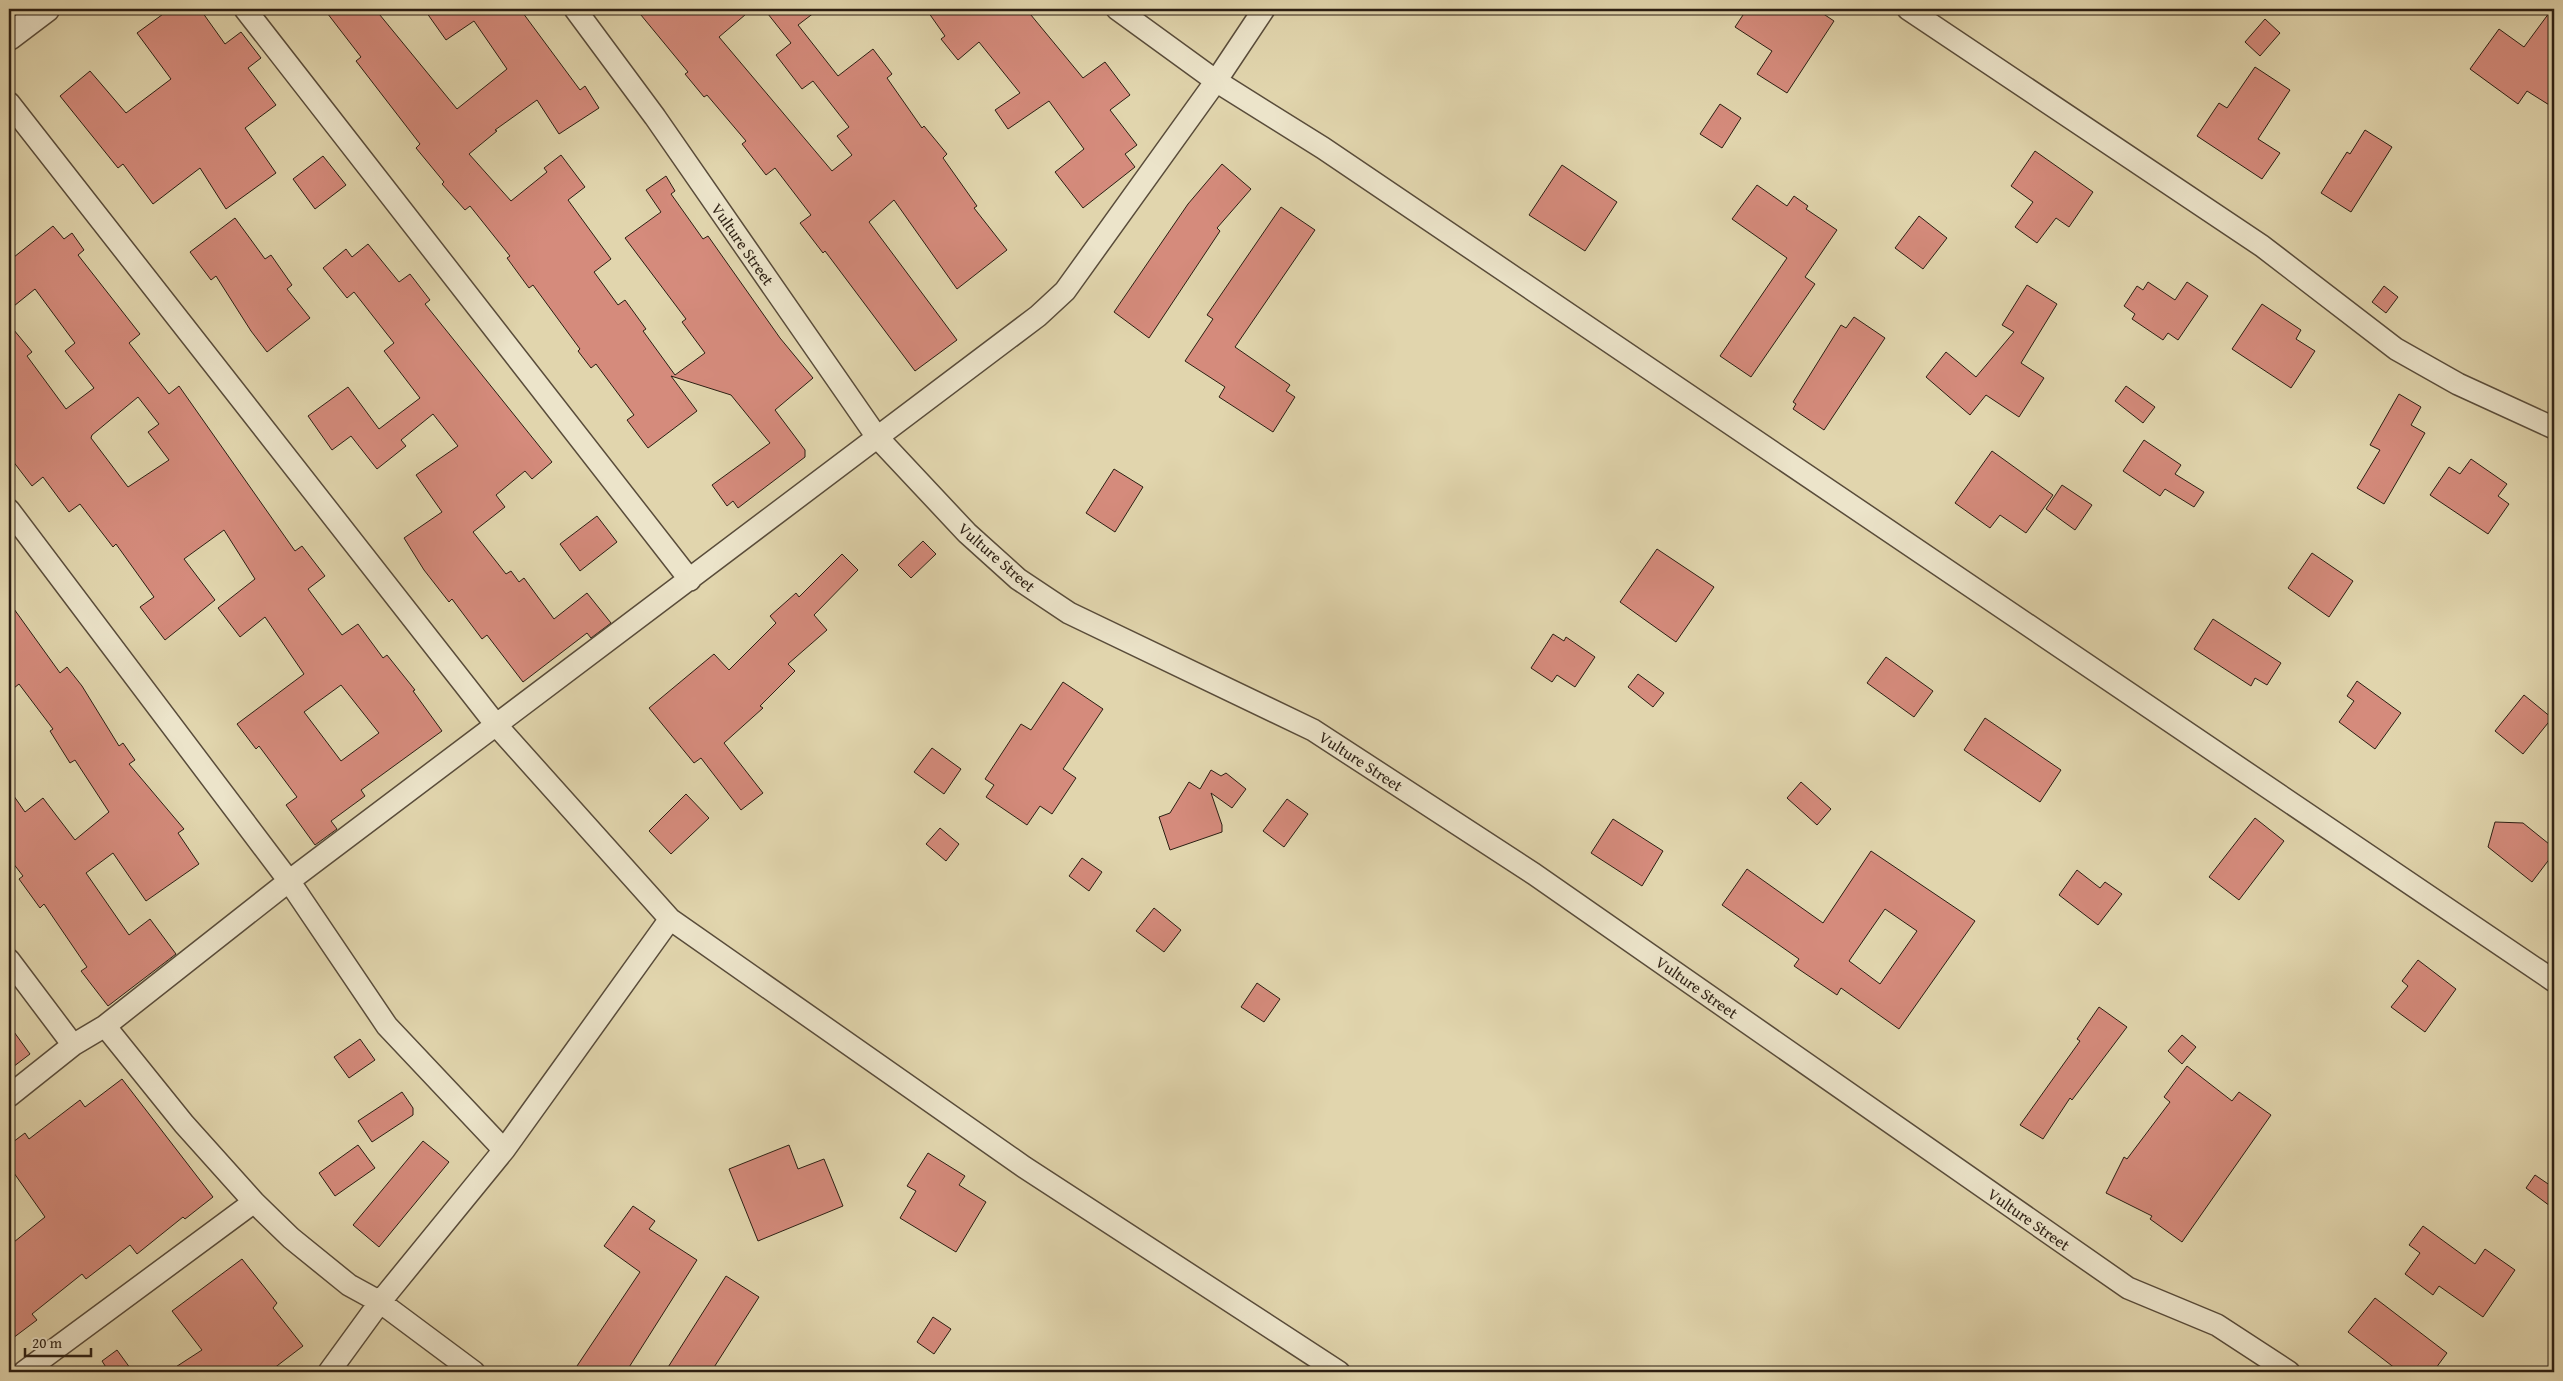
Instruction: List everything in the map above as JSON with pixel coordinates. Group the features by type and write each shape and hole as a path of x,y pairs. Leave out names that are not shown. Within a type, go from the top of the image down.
{"street":[{"path":"9,37 46,9"},
{"path":"245,9 690,580"},
{"name":"Vulture Street","path":"575,9 660,125 877,437 967,533 1018,579 1069,613 1313,730 1534,874 2128,1288 2217,1325 2289,1372"},
{"path":"1117,9 1216,81 1323,148 2554,981"},
{"path":"9,1096 73,1045 104,1026 289,881 497,726 1038,316 1065,291 1216,81 1264,9"},
{"path":"1908,9 2262,246 2396,349 2458,384 2554,428"},
{"path":"9,103 497,726 670,919 1024,1167 1339,1372"},
{"path":"9,510 289,881 386,1026 504,1150"},
{"path":"329,1372 380,1302 504,1150 670,919"},
{"path":"9,960 73,1045"},
{"path":"104,1026 184,1124 254,1202 291,1238 349,1285 380,1302 474,1372"},
{"path":"24,1372 254,1202"}],"building":[{"path":"170,9 200,9 225,44 241,32 261,58 248,68 276,105 245,128 276,173 226,209 200,168 153,204 123,164 118,168 60,96 90,71 126,113 171,79 137,33"},
{"path":"324,9 375,9 457,109 507,69 474,21 446,40 424,9 520,9 580,90 585,86 599,108 559,134 537,100 495,130 497,131 469,154 511,201 547,172 544,168 561,155 585,187 568,200 611,259 594,272 618,305 625,300 646,329 643,331 675,375 705,353 682,322 686,319 625,238 661,212 646,190 666,176 675,191 671,194 703,239 708,236 780,338 813,378 775,410 805,450 805,457 738,508 733,501 727,506 712,485 770,443 731,395 671,376 697,411 648,448 627,420 634,415 596,364 591,368 578,351 580,349 533,285 529,288 507,258 510,256 470,206 465,210 442,184 444,182 416,148 420,144 356,61 361,57"},
{"path":"636,9 752,9 719,37 832,171 852,155 837,136 849,127 813,81 802,89 776,55 791,43 764,9 819,9 798,25 838,76 873,49 892,74 887,78 922,128 924,126 947,154 943,158 977,206 974,208 1007,250 957,289 894,200 869,222 957,340 915,371 825,251 823,253 800,223 811,215 775,168 766,175 742,144 746,141 707,95 704,97 685,74 688,72"},
{"path":"926,9 1026,9 1083,78 1105,62 1130,95 1110,110 1137,145 1125,154 1135,167 1083,208 1055,172 1084,149 1049,101 1008,129 995,110 1020,93 979,42 958,60 941,39 945,36"},
{"path":"1747,9 1816,9 1834,21 1787,93 1757,74 1772,51 1735,27"},
{"path":"2552,9 2554,9 2554,108 2527,91 2518,104 2470,69 2499,29 2524,47"},
{"path":"2265,19 2280,33 2260,56 2245,42"},
{"path":"2255,67 2290,90 2258,139 2280,153 2262,179 2197,136 2219,103 2227,108"},
{"path":"1720,104 1741,118 1722,148 1700,134"},
{"path":"2365,130 2392,147 2351,212 2321,193 2347,152 2350,154"},
{"path":"2035,151 2093,192 2069,227 2056,218 2037,243 2015,227 2033,202 2011,186"},
{"path":"323,156 346,185 315,209 293,179"},
{"path":"1222,164 1251,189 1217,228 1220,231 1149,338 1114,312 1188,204"},
{"path":"1562,165 1617,202 1585,251 1529,215"},
{"path":"1757,185 1787,206 1794,196 1808,206 1806,209 1837,230 1805,277 1815,284 1751,377 1720,356 1787,258 1732,219"},
{"path":"1281,207 1315,230 1235,347 1290,385 1286,391 1295,397 1273,432 1219,397 1225,387 1185,361 1213,319 1207,315"},
{"path":"1919,216 1947,238 1923,269 1895,248"},
{"path":"235,218 265,259 271,255 292,285 287,289 310,318 267,352 251,331 216,276 211,280 190,252"},
{"path":"53,226 64,239 72,233 84,250 78,255 140,334 129,343 169,394 179,386 295,551 302,546 325,576 308,589 342,635 358,624 383,658 387,655 415,690 413,691 442,731 361,790 365,796 331,821 337,829 315,845 286,805 297,797 259,746 256,749 237,724 304,674 265,617 240,637 218,608 255,579 224,530 184,559 215,600 165,640 140,607 154,597 116,544 113,547 80,504 69,512 43,477 32,486 9,456 9,324 32,352 27,356 66,409 94,388 65,351 75,343 35,289 9,310 9,261","holes":["138,397 159,424 148,432 169,460 128,487 91,438 92,435","341,685 379,733 341,761 304,712"]},
{"path":"368,244 399,282 410,274 430,300 425,304 552,462 532,479 525,471 496,495 505,507 473,532 506,574 511,571 519,582 524,578 554,619 587,593 611,623 591,638 587,633 523,682 487,635 482,639 452,599 449,602 424,570 404,538 442,512 416,475 458,446 433,414 401,440 406,446 377,469 351,436 332,450 308,416 348,387 379,429 420,398 384,351 394,343 354,292 347,298 323,268 346,249 352,257"},
{"path":"2148,282 2175,300 2187,282 2208,296 2178,340 2168,333 2163,340 2132,319 2135,314 2124,306 2137,286 2143,290"},
{"path":"2027,285 2057,304 2021,363 2044,378 2019,417 1986,395 1970,415 1926,377 1946,352 1976,377 2014,332 2002,325"},
{"path":"2384,286 2398,297 2386,313 2372,302"},
{"path":"2262,304 2301,330 2296,339 2315,351 2291,388 2232,349"},
{"path":"1854,317 1885,338 1824,430 1793,409 1796,404 1793,402 1841,325 1846,328"},
{"path":"2126,386 2155,407 2143,423 2115,401"},
{"path":"2399,394 2421,407 2411,425 2425,433 2384,504 2357,488 2380,450 2370,445"},
{"path":"2144,440 2181,465 2175,474 2204,492 2194,507 2165,489 2160,496 2123,471"},
{"path":"1992,451 2053,495 2026,533 2000,515 1990,528 1955,503"},
{"path":"2471,459 2507,484 2498,496 2509,504 2488,534 2430,495 2449,467 2460,474"},
{"path":"1114,469 1143,487 1115,532 1086,513"},
{"path":"2062,485 2092,505 2075,530 2046,509"},
{"path":"597,516 617,542 580,571 560,544"},
{"path":"923,541 936,554 911,578 898,565"},
{"path":"1657,549 1714,587 1676,642 1620,602"},
{"path":"2312,553 2353,581 2329,617 2288,588"},
{"path":"842,554 858,570 814,615 827,630 788,664 795,671 760,706 763,708 724,743 763,793 741,810 701,758 694,763 649,708 714,654 729,670 776,623 770,616 796,593 799,597"},
{"path":"9,602 60,673 67,667 82,686 119,746 123,743 135,760 129,764 184,829 178,833 199,864 146,901 113,853 86,873 129,935 150,919 176,954 108,1006 81,971 87,967 44,904 40,908 19,879 23,876 9,858 9,789 25,812 43,798 75,840 109,812 75,760 70,763 50,731 53,729 19,684 9,692"},
{"path":"2213,619 2281,663 2267,685 2255,678 2251,686 2194,649"},
{"path":"1553,634 1564,641 1566,637 1595,657 1575,687 1557,675 1552,682 1531,668"},
{"path":"1886,657 1933,691 1914,717 1867,683"},
{"path":"1638,674 1664,693 1653,707 1628,687"},
{"path":"2357,681 2401,713 2375,749 2339,722 2354,701 2347,696"},
{"path":"1063,682 1103,709 1063,769 1076,778 1052,814 1040,806 1027,825 986,797 994,785 985,779 1021,724 1031,730"},
{"path":"2524,695 2552,718 2523,754 2495,731"},
{"path":"1985,718 2061,770 2040,802 1964,750"},
{"path":"932,748 961,769 944,794 914,772"},
{"path":"1211,770 1221,776 1226,773 1246,789 1232,808 1211,793 1222,825 1222,832 1170,850 1159,817 1170,813 1189,782 1200,789"},
{"path":"1801,782 1831,809 1817,825 1787,798"},
{"path":"686,794 709,818 671,854 649,831"},
{"path":"1287,799 1308,814 1284,847 1263,831"},
{"path":"2255,818 2284,841 2239,900 2209,877"},
{"path":"1613,819 1663,851 1642,886 1591,853"},
{"path":"2495,822 2523,823 2554,848 2554,853 2532,882 2488,847"},
{"path":"940,828 959,844 946,861 926,844"},
{"path":"1871,851 1975,921 1899,1029 1841,988 1837,995 1794,966 1799,959 1722,905 1747,869 1823,923","holes":["1885,909 1917,931 1880,984 1849,961"]},
{"path":"1082,858 1102,872 1089,891 1069,876"},
{"path":"2077,870 2100,888 2105,882 2122,894 2098,925 2059,895"},
{"path":"1154,908 1181,930 1164,952 1136,931"},
{"path":"2418,960 2456,989 2425,1032 2391,1007 2408,986 2402,981"},
{"path":"1257,983 1280,999 1264,1022 1241,1007"},
{"path":"2099,1007 2127,1027 2072,1100 2070,1098 2043,1139 2020,1125 2080,1041 2077,1039"},
{"path":"9,1025 30,1054 9,1070"},
{"path":"2182,1035 2196,1047 2182,1064 2168,1051"},
{"path":"360,1039 375,1060 349,1078 334,1057"},
{"path":"2187,1066 2232,1101 2239,1092 2271,1115 2182,1242 2150,1219 2152,1216 2106,1193 2124,1157 2127,1159 2170,1102 2164,1097"},
{"path":"122,1079 213,1197 185,1219 183,1217 137,1254 130,1245 86,1279 82,1274 32,1314 37,1320 9,1341 9,1246 45,1217 9,1166 9,1145 25,1133 29,1139 80,1100 85,1107"},
{"path":"402,1092 413,1108 413,1115 372,1142 358,1121"},
{"path":"423,1141 449,1162 379,1247 353,1225"},
{"path":"358,1145 375,1168 335,1196 319,1173"},
{"path":"789,1145 798,1169 824,1159 843,1206 758,1241 729,1169"},
{"path":"928,1153 965,1176 959,1185 986,1202 956,1252 900,1218 916,1191 907,1186"},
{"path":"2535,1175 2554,1188 2554,1209 2526,1188"},
{"path":"633,1206 655,1221 649,1229 697,1260 626,1372 587,1372 577,1366 640,1272 604,1246"},
{"path":"2423,1226 2475,1264 2485,1249 2515,1270 2483,1317 2439,1286 2433,1295 2405,1274 2420,1253 2409,1245"},
{"path":"242,1259 277,1303 273,1308 303,1346 269,1372 168,1372 202,1350 172,1311"},
{"path":"726,1276 759,1297 711,1372 665,1372"},
{"path":"2375,1298 2447,1353 2433,1372 2400,1372 2348,1332"},
{"path":"933,1317 951,1329 934,1354 917,1342"},
{"path":"117,1350 133,1372 109,1372 102,1361"}]}
